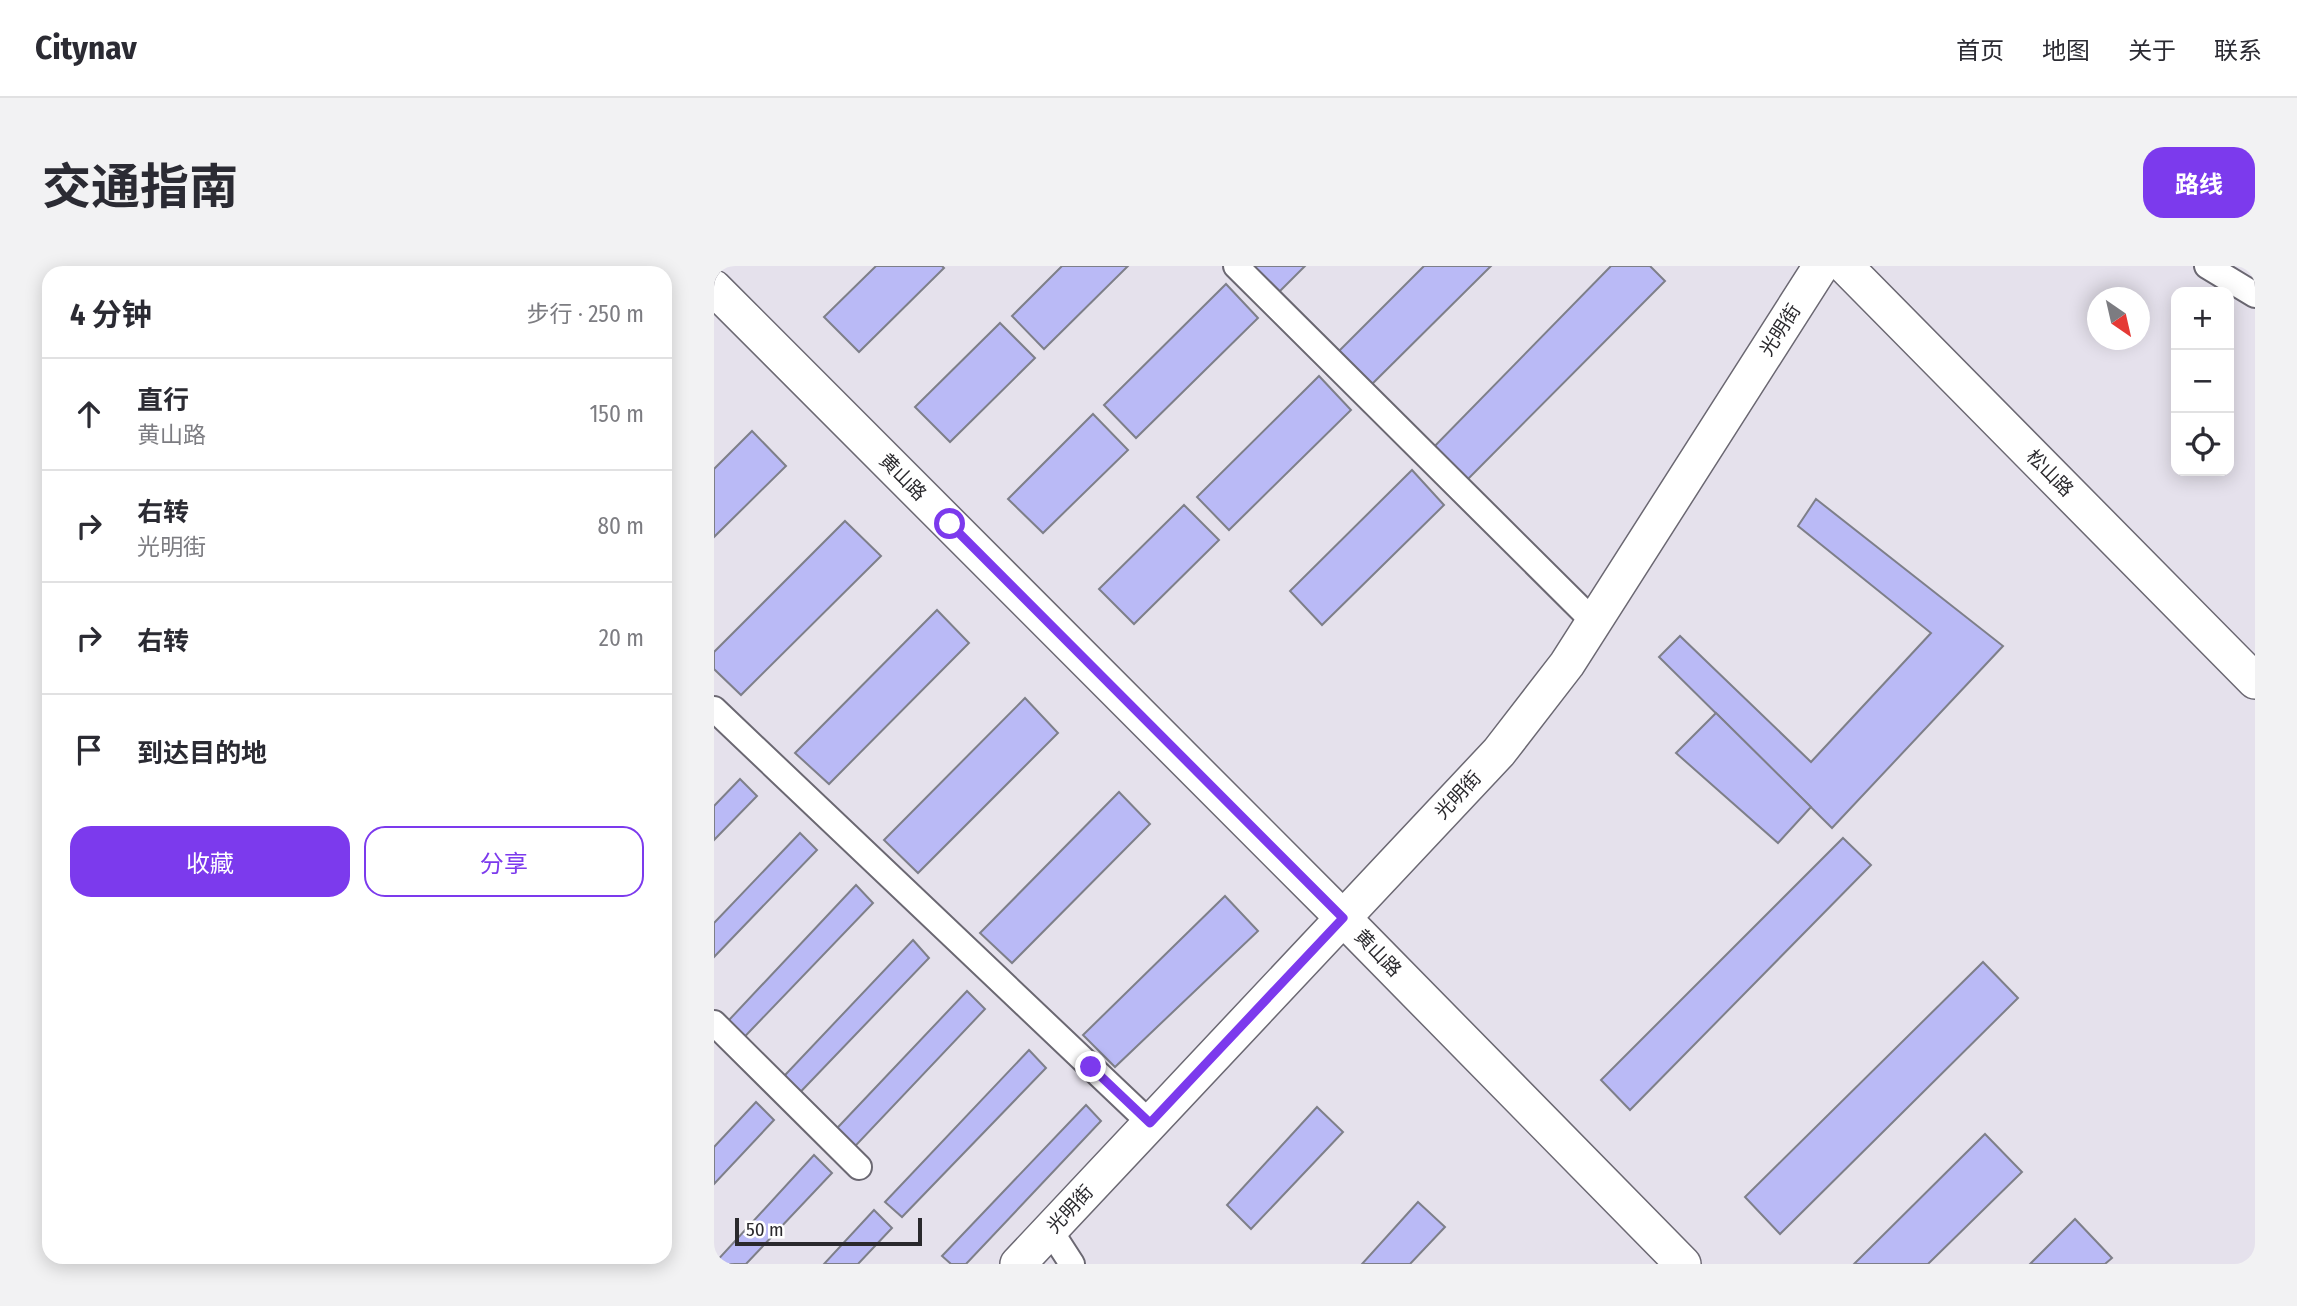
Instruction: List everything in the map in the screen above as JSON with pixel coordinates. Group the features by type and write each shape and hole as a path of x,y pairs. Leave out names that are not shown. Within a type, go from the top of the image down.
{"street":[{"path":"1236,266 1594,622"},
{"name":"光明街","path":"1018,1264 1499,752 1567,664 1821,266"},
{"name":"松山路","path":"1844,266 2255,681"},
{"path":"2207,266 2255,295"},
{"name":"黄山路","path":"714,288 1343,918 1683,1264"},
{"path":"714,709 1150,1123"},
{"path":"714,1023 859,1167"},
{"path":"1050,1230 1072,1264"}],"building":[{"path":"876,266 944,268 859,352 824,317"},
{"path":"1062,266 1128,266 1044,349 1012,316"},
{"path":"1239,266 1305,266 1271,300"},
{"path":"1424,266 1491,266 1363,393 1330,360"},
{"path":"1611,266 1650,266 1665,281 1460,487 1427,454"},
{"path":"1226,284 1258,318 1136,438 1104,405"},
{"path":"1000,323 1035,358 950,442 915,407"},
{"path":"1319,376 1351,410 1229,530 1197,497"},
{"path":"1093,414 1128,450 1043,533 1008,499"},
{"path":"752,431 786,466 714,537 714,469"},
{"path":"1412,470 1444,505 1322,625 1290,591"},
{"path":"1816,499 2003,646 1832,828 1659,657 1680,636 1811,762 1931,633 1798,526"},
{"path":"1184,505 1219,540 1134,624 1099,589"},
{"path":"845,521 881,556 741,695 714,669 714,652"},
{"path":"937,610 969,643 829,784 795,753"},
{"path":"1025,698 1058,733 918,873 884,840"},
{"path":"1716,713 1811,807 1778,843 1676,753"},
{"path":"740,779 757,796 714,840 714,806"},
{"path":"1119,792 1150,824 1012,963 980,933"},
{"path":"800,833 817,850 714,957 714,923"},
{"path":"1843,838 1871,865 1630,1110 1601,1080"},
{"path":"856,885 873,903 729,1053 714,1036"},
{"path":"1225,896 1258,931 1115,1067 1083,1035"},
{"path":"913,940 929,958 786,1107 769,1092"},
{"path":"1983,962 2018,998 1780,1234 1745,1197"},
{"path":"967,991 985,1009 843,1159 823,1143"},
{"path":"1029,1050 1046,1068 902,1217 885,1202"},
{"path":"756,1102 774,1120 714,1184 714,1147"},
{"path":"1086,1105 1101,1121 966,1264 951,1264 942,1256"},
{"path":"1317,1107 1343,1132 1251,1229 1227,1205"},
{"path":"1985,1134 2022,1172 1928,1264 1854,1264"},
{"path":"814,1155 832,1173 746,1264 714,1264"},
{"path":"1418,1202 1445,1227 1410,1264 1362,1264"},
{"path":"874,1210 892,1228 858,1264 824,1264"},
{"path":"2075,1219 2112,1258 2105,1264 2030,1264"}],"route":[{"path":"950,524 1343,918 1150,1123 1091,1067"}]}
